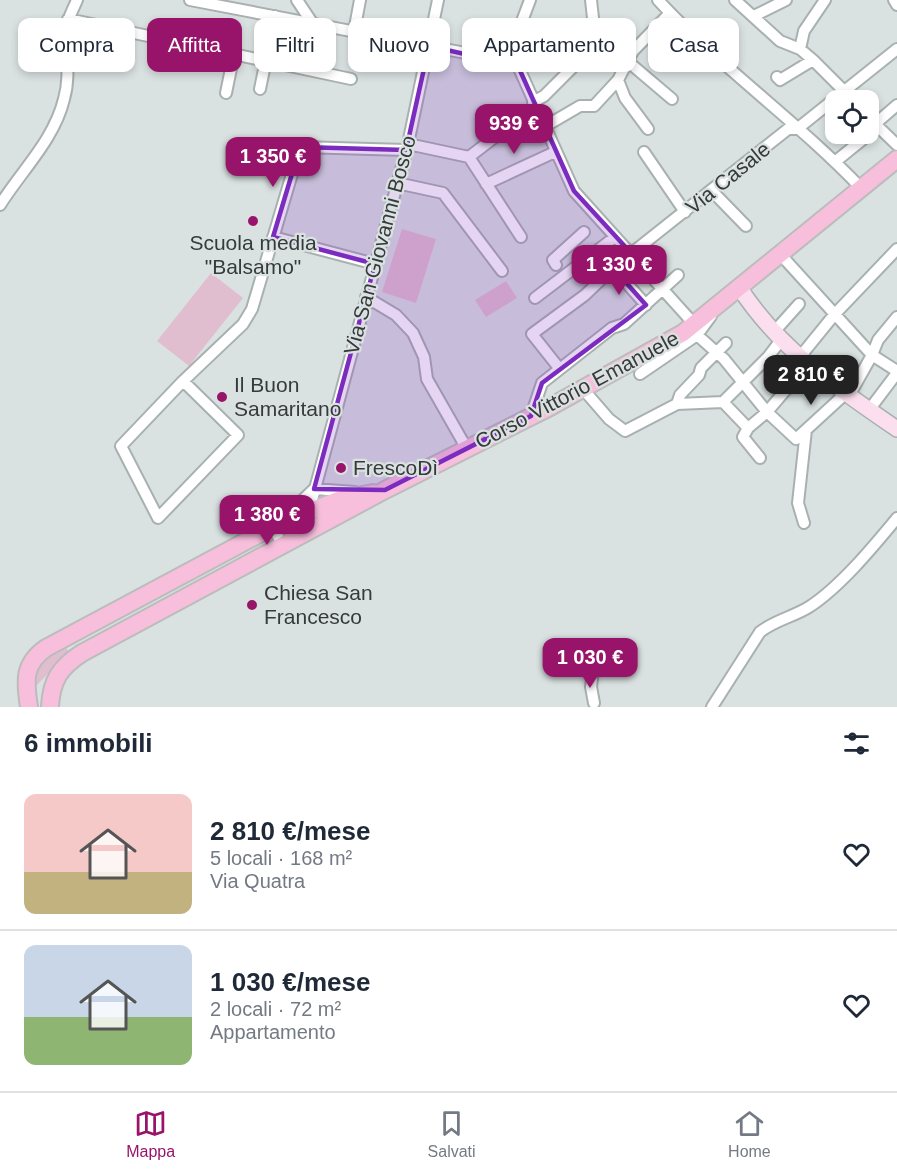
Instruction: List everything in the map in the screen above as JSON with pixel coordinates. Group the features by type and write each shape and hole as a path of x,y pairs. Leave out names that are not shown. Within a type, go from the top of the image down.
{"main road":[{"name":"Corso Vittorio Emanuele","path":"386,490 584,389 695,329 713,306 897,159"},
{"path":"739,287 777,337 803,362 897,429"},
{"path":"29,707 26,682 31,661 46,648 278,524 341,499 386,490"},
{"path":"50,707 51,688 65,666 82,653 295,541 386,490"}],"street":[{"path":"68,18 77,0"},
{"path":"190,0 232,4 284,18"},
{"path":"357,18 360,0"},
{"name":"Via San Giovanni Bosco","path":"434,18 438,0"},
{"path":"523,18 530,0"},
{"path":"658,0 674,18"},
{"path":"735,0 780,41 800,49 842,90"},
{"path":"754,16 786,0"},
{"path":"800,49 804,31 825,0"},
{"path":"894,0 897,5"},
{"path":"301,2 310,18"},
{"path":"594,2 594,18"},
{"path":"636,48 670,14"},
{"name":"Via Casale","path":"856,90 897,49"},
{"path":"777,77 780,80 813,60"},
{"path":"0,205 18,175 51,133 61,111 68,72"},
{"path":"226,93 230,72"},
{"path":"260,89 264,72"},
{"path":"318,72 351,79"},
{"name":"Via San Giovanni Bosco","path":"295,541 309,511 407,147 423,72"},
{"path":"521,72 574,191 663,289 695,329 744,382 767,412 796,439 847,395 872,355 878,340 897,317"},
{"path":"183,381 238,435 158,518 121,446 183,381 243,324 252,309 300,147 407,147 469,157 544,96 568,72"},
{"path":"544,127 580,106 594,106 618,80 620,72"},
{"path":"636,72 672,99"},
{"path":"733,72 836,161 861,188"},
{"path":"618,80 625,98 648,129"},
{"path":"879,119 897,105"},
{"name":"Via Casale","path":"559,368 532,334 585,295 613,268 788,129 797,129 825,112"},
{"path":"879,128 897,145"},
{"path":"836,161 853,144"},
{"path":"486,184 555,152"},
{"path":"644,152 685,212"},
{"path":"469,157 521,237"},
{"path":"397,183 443,193 502,271"},
{"path":"712,191 746,226"},
{"path":"556,265 553,260 584,232"},
{"path":"273,237 375,264"},
{"path":"536,298 615,237"},
{"path":"760,458 743,438 748,428 767,412 834,315 897,249"},
{"path":"780,254 872,355 897,372 868,410"},
{"path":"613,268 646,305"},
{"path":"531,416 542,383 612,328 624,324 678,275"},
{"path":"366,297 396,315 413,333 424,357 427,379 467,449"},
{"path":"584,389 609,419 625,431 676,404 723,402 744,382 799,304"},
{"path":"640,374 695,329"},
{"path":"676,404 680,395 726,343"},
{"path":"723,402 748,428"},
{"path":"804,523 798,503 806,430"},
{"path":"295,541 280,540 276,530 278,524 314,489 367,494"},
{"path":"712,707 760,632 770,624 808,608 831,589 897,518"},
{"path":"159,587 169,607"},
{"path":"113,611 123,632"},
{"path":"595,654 591,687 595,706"}],"highlighted area":[{"path":"429,46 518,66 574,191 631,253 613,268 646,305 542,383 531,416 385,490 314,489 375,264 273,237 300,147 406,150"}],"shaded area":[{"path":"402,229 436,239 416,303 382,292"},
{"path":"211,273 243,298 189,366 157,341"},
{"path":"506,281 517,298 486,317 475,300"},
{"path":"65,646 69,652 37,685 33,685 35,670 42,660"}],"place":[{"name":"Scuola media \"Balsamo\"","path":"253,221"},
{"name":"Il Buon Samaritano","path":"222,397"},
{"name":"FrescoDì","path":"341,468"},
{"name":"Chiesa San Francesco","path":"252,605"}]}
